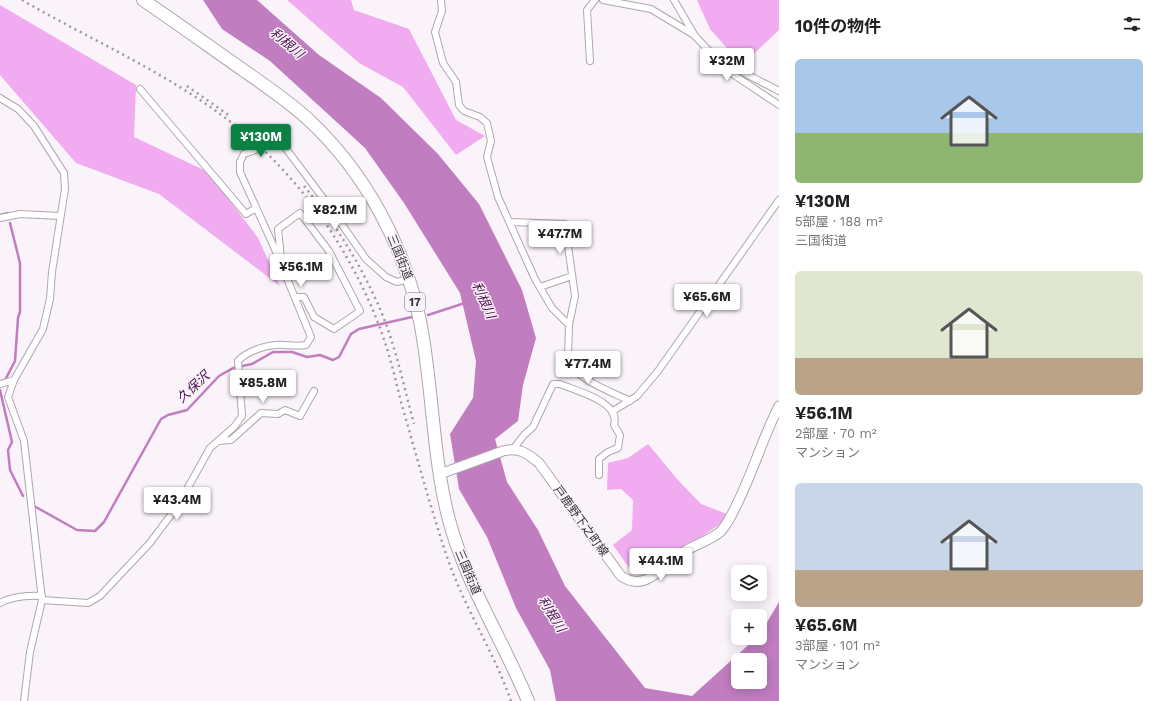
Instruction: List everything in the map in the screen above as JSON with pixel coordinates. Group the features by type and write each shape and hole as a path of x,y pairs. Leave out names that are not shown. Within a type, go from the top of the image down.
{"highway":[{"name":"三国街道","path":"143,0 264,85 308,119 339,153 368,192 391,234 409,279 420,323 445,472 450,522 462,560 528,701"}],"main road":[{"name":"戸鹿野下之町線","path":"514,448 525,451 539,463 621,576 629,582 638,582 647,579 677,556 719,532 728,522 746,486 779,406"},
{"path":"445,472 514,448"}],"street":[{"path":"441,0 442,11 435,32 443,63 456,82 459,106 464,111 480,117 487,122 491,141 487,157 498,197 511,222 540,287 552,308 569,325"},
{"path":"590,61 586,10 595,0"},
{"path":"603,0 651,9 695,36"},
{"path":"674,0 695,36 726,69 779,105"},
{"path":"726,69 733,67 779,90"},
{"path":"140,89 246,214 256,208"},
{"path":"0,98 18,109 34,126 64,174 65,189 52,272 50,299 43,329 14,380 8,397 24,441 42,598 30,652 24,701"},
{"path":"0,603 24,595 88,603 100,596 149,544 177,507 210,448 234,427 242,416 238,362 243,356 255,350 274,345 306,345 311,337 281,264 240,172 240,162 244,154 272,144 284,146 366,259 386,277 397,282 409,279"},
{"path":"613,411 637,396 658,371 779,200"},
{"path":"281,264 278,229 300,212 329,251 360,311 334,329 314,317 304,298 295,297"},
{"path":"0,218 20,214 60,216"},
{"path":"511,222 565,224 575,296 569,325 568,360 574,371 630,401"},
{"path":"540,287 572,276"},
{"path":"0,384 14,380"},
{"path":"514,448 524,435 533,427 553,384 560,384 603,402 613,411 615,420 614,425 620,435 618,448 608,452 599,459 599,475"},
{"path":"218,441 231,440 261,413 278,414 284,410 300,416 314,391"}],"shaded area":[{"path":"287,0 351,0 354,10 409,29 456,120 485,136 456,155 403,87 359,63"},
{"path":"697,0 779,0 779,30 742,65 710,29"},
{"path":"0,5 136,85 134,137 208,172 258,238 280,286 159,194 76,163 0,75"},
{"path":"648,444 678,480 701,504 732,516 651,571 630,569 613,545 632,530 633,500 621,489 607,490 608,463 628,458"}],"water":[{"name":"利根川","path":"203,0 257,0 319,55 381,98 438,154 479,204 522,290 536,338 523,385 518,421 495,439 507,482 538,530 565,586 645,688 692,696 731,661 731,689 767,689 767,653 739,653 748,645 767,645 767,622 779,602 779,701 556,701 550,670 516,608 487,537 459,489 450,434 473,398 476,361 460,293 404,203 365,148 270,61 222,29"}],"waterway":[{"name":"久保沢","path":"0,215 8,213"},
{"name":"久保沢","path":"4,382 15,361 18,318 20,312 20,263 10,223"},
{"name":"久保沢","path":"428,315 465,303"},
{"name":"久保沢","path":"34,506 77,530 95,531 104,522 161,419 168,415 187,410 219,376 233,368 252,364 273,352 292,352 307,357 320,355 333,360 339,357 351,334 359,329 412,317"},
{"name":"久保沢","path":"0,390 12,442 8,450 10,470 23,496"}],"railway":[{"path":"22,0 139,63 196,97 223,116 249,137 270,157 309,200 326,224 356,275 380,328 389,355 423,480 447,557 454,576 496,665 511,701"},
{"path":"187,86 230,116"},
{"path":"304,186 340,234 370,287 386,324 414,424"}]}
